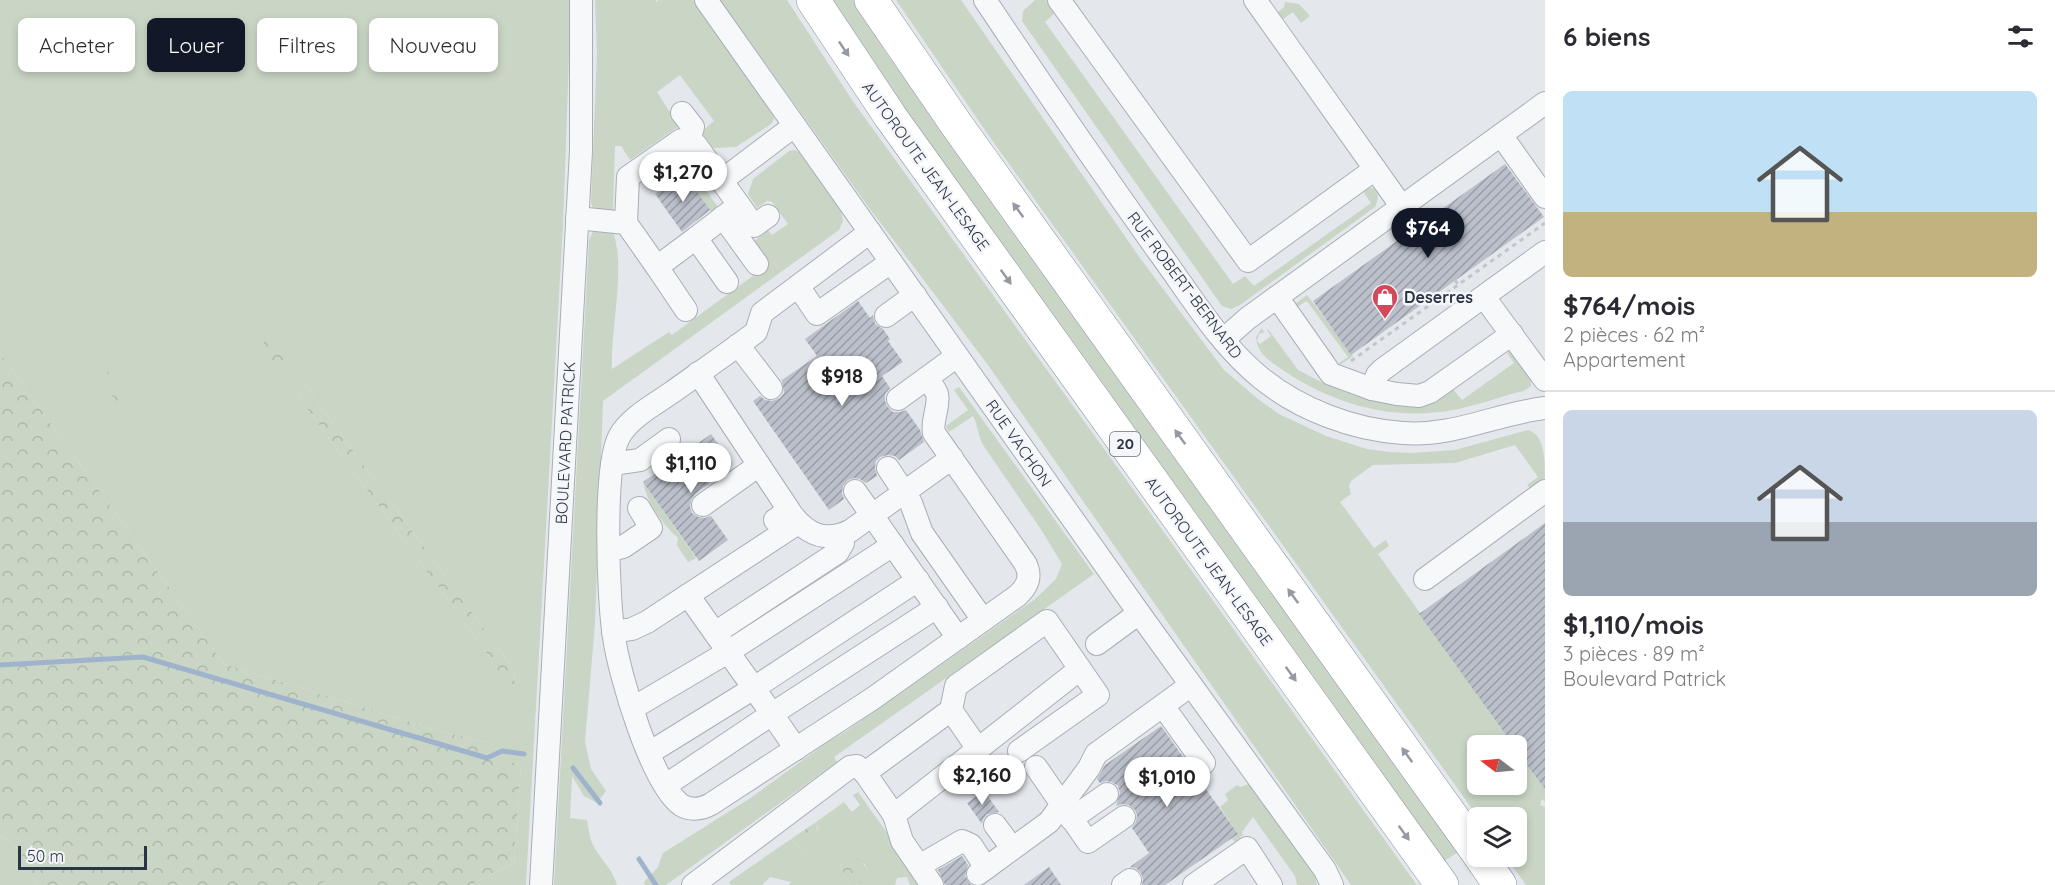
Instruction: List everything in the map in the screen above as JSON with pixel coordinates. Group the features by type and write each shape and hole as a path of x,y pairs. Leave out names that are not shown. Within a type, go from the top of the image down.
{"highway":[{"name":"AUTOROUTE JEAN-LESAGE","path":"813,0 890,116 1442,885"},
{"path":"872,0 943,106 1467,838"},
{"path":"1487,867 1500,885"}],"street":[{"name":"BOULEVARD PATRICK","path":"542,885 577,218 582,73 581,0"},
{"name":"RUE VACHON","path":"706,0 1191,685 1204,716 1236,763 1322,866 1332,885"},
{"path":"1059,0 1248,261 1375,169"},
{"path":"1255,0 1402,207"},
{"name":"RUE ROBERT-BERNARD","path":"994,3 1131,213 1223,340 1250,369 1286,395 1337,419 1369,428 1403,433 1436,433 1466,428 1517,412 1545,408"},
{"path":"1223,340 1248,318 1545,103"},
{"path":"682,113 693,128 689,142"},
{"path":"721,180 795,126"},
{"path":"1501,135 1545,197"},
{"path":"686,310 626,223 628,177 681,140 696,144 721,180 731,211 758,264"},
{"path":"731,211 754,226 768,216"},
{"path":"657,267 731,211"},
{"path":"577,218 626,223"},
{"path":"870,232 762,313 756,332 646,410 624,429 616,443 609,504 610,600 620,670 649,753 666,785 681,804 688,808 704,808 872,699 1023,591 1027,584 1029,570 934,433 938,399 927,378"},
{"path":"696,238 728,282"},
{"path":"1372,389 1380,372 1545,252"},
{"path":"798,286 817,314 891,262"},
{"path":"886,316 915,295"},
{"path":"1277,297 1328,371 1347,381 1397,394 1425,394 1512,334"},
{"path":"1484,297 1545,380"},
{"path":"738,345 771,388"},
{"path":"898,399 957,356"},
{"path":"698,373 793,517 806,530 814,534 842,535 952,458"},
{"path":"612,464 640,460 669,439"},
{"path":"703,505 759,465"},
{"path":"888,468 905,492 922,533 983,620"},
{"path":"855,491 958,638"},
{"path":"1425,579 1545,491"},
{"path":"610,550 623,547 651,528 639,508"},
{"path":"715,561 793,517"},
{"path":"614,632 639,626 688,595 793,517"},
{"path":"715,633 838,552 843,543 842,535"},
{"path":"633,708 728,652 893,545"},
{"path":"649,753 754,688 918,580"},
{"path":"688,595 796,749"},
{"path":"666,785 937,608"},
{"path":"1097,644 1139,613"},
{"path":"865,773 951,710 956,686 1047,621 1098,695 1019,751"},
{"path":"894,815 1080,669"},
{"path":"1067,812 1096,754 1191,685"},
{"path":"1162,706 1204,763"},
{"path":"951,710 978,749"},
{"path":"693,885 850,767 857,766 865,773 894,815 902,841 932,885"},
{"path":"1036,767 1088,842 1124,817"},
{"path":"919,867 962,841 971,845 982,871 1049,822 1107,794"},
{"path":"995,825 1012,849"},
{"path":"1197,879 1247,848 1271,885"}],"path":[{"path":"1349,362 1545,223"},
{"path":"1521,233 1524,237"},
{"path":"1492,254 1496,258"},
{"path":"1389,327 1392,332"}],"green space":[{"path":"0,0 569,0 563,225 526,885 470,885 514,863 521,767 506,758 490,743 436,730 224,664 0,353","holes":["305,385 515,671 513,692 298,396"]},
{"path":"595,0 655,0 657,2 658,0 693,0 772,112 774,119 771,124 736,147 713,148 701,132 714,121 680,75 657,92 679,126 630,160 621,146 615,146 613,213 606,215 593,208 591,203 597,53"},
{"path":"720,0 787,0 852,100 1417,885 1351,885 988,365 867,205"},
{"path":"830,0 854,0 887,54 969,164 1439,821 1457,853 1444,861 913,121"},
{"path":"896,0 961,0 1140,258 1224,370 1279,414 1326,436 1367,449 1390,452 1455,450 1528,430 1538,437 1543,449 1545,478 1531,489 1527,485 1538,477 1515,445 1455,463 1373,465 1351,481 1349,486 1351,494 1340,502 1374,548 1386,540 1389,546 1378,554 1507,735 1467,735 1467,795 1527,795 1527,761 1545,782 1545,802 1542,799 1540,805 1545,807 1545,885 1526,885 1513,867 1527,867 1527,807 1471,807 989,136"},
{"path":"1035,0 1046,0 1055,13 1045,22 1233,284 1245,276 1254,286 1371,203 1364,193 1366,188 1373,188 1378,194 1375,207 1240,305 1231,309 1222,306 1022,21 1023,11"},
{"path":"1285,2 1299,4 1310,16 1301,23 1293,12 1283,19 1276,14 1284,7"},
{"path":"789,151 799,152 841,211 843,221 839,230 603,401 595,623 585,742 591,769 606,791 597,803 584,796 572,776 570,818 587,820 593,844 617,885 554,885 589,241 593,231 603,228 612,230 616,244 618,278 612,369 669,332 672,335 765,267 750,245 768,230 772,235 788,224 772,202 767,201 757,208 748,194 753,179"},
{"path":"702,185 718,207 711,212 695,190"},
{"path":"1307,295 1353,356 1340,365 1339,363 1348,357 1307,301 1297,307 1295,304"},
{"path":"1262,328 1264,332 1259,334 1257,341 1260,344 1271,336 1268,329 1298,370 1327,385 1377,402 1403,405 1453,389 1462,400 1514,363 1507,353 1512,350 1531,378 1531,386 1524,391 1471,406 1431,413 1388,412 1367,408 1325,394 1271,362 1259,349 1257,343 1256,337"},
{"path":"268,339 286,360 275,368 259,346"},
{"path":"0,353 224,664 436,730 490,743 506,758 521,767 514,863 470,885 363,885 353,878 341,876 324,881 319,885 36,885 19,850 0,836"},
{"path":"106,369 132,406 122,411 98,374"},
{"path":"305,385 515,671 513,693 486,652 298,396"},
{"path":"959,387 1094,574 834,757 837,762 666,885 645,885 644,882 658,867 663,853 749,799 848,730 1034,600 1056,579 1062,564 983,445 973,416 949,432 946,426 968,410 954,390"},
{"path":"643,482 696,558 688,562 677,545 678,538 652,506"},
{"path":"1249,784 1314,872 1317,885 1297,885 1295,876 1253,817 1242,832 1243,835 1235,842 1232,839 1238,834 1220,807 1228,800 1225,794 1237,785 1240,787"},
{"path":"858,792 924,885 910,885 907,877 897,878 895,885 856,885 869,876 865,864 838,861 849,885 789,885 791,882 770,877 762,885 731,885 729,882 791,839 805,854 818,829 816,822 844,802 852,812 860,805 853,795"},
{"path":"816,822 816,835 805,854 791,839"},
{"path":"0,836 19,850 36,885 0,885"},
{"path":"844,853 860,861 870,876 856,885 849,885 838,861"},
{"path":"340,875 357,878 363,885 319,885 323,881"}],"building":[{"path":"1505,164 1544,217 1351,355 1313,301"},
{"path":"684,174 710,210 682,232 655,194"},
{"path":"858,301 870,318 873,315 875,324 883,329 890,339 888,341 903,362 882,376 890,388 885,394 887,406 893,412 906,410 920,430 924,442 899,460 895,456 880,457 876,461 877,476 866,483 854,478 848,480 843,486 844,499 829,510 753,401 760,396 772,401 780,398 784,393 782,380 817,356 805,339"},
{"path":"711,434 732,464 695,494 690,507 692,513 698,517 711,516 728,540 699,561 643,482"},
{"path":"1545,523 1545,789 1527,765 1527,735 1506,735 1419,614"},
{"path":"1161,726 1238,834 1165,885 1142,885 1141,873 1136,868 1130,867 1149,853 1132,828 1136,822 1135,810 1129,805 1116,806 1120,793 1118,786 1106,781 1100,783 1097,779 1105,765"},
{"path":"984,791 999,812 987,814 982,824 967,803"},
{"path":"962,856 968,865 965,876 971,885 945,885 938,870"},
{"path":"1049,867 1061,885 1024,885"}],"waterway":[{"path":"0,665 143,657 487,758 502,751 524,754"},
{"path":"573,768 600,803"},
{"path":"639,859 656,885"}],"place":[{"name":"Deserres","path":"1385,320"}]}
